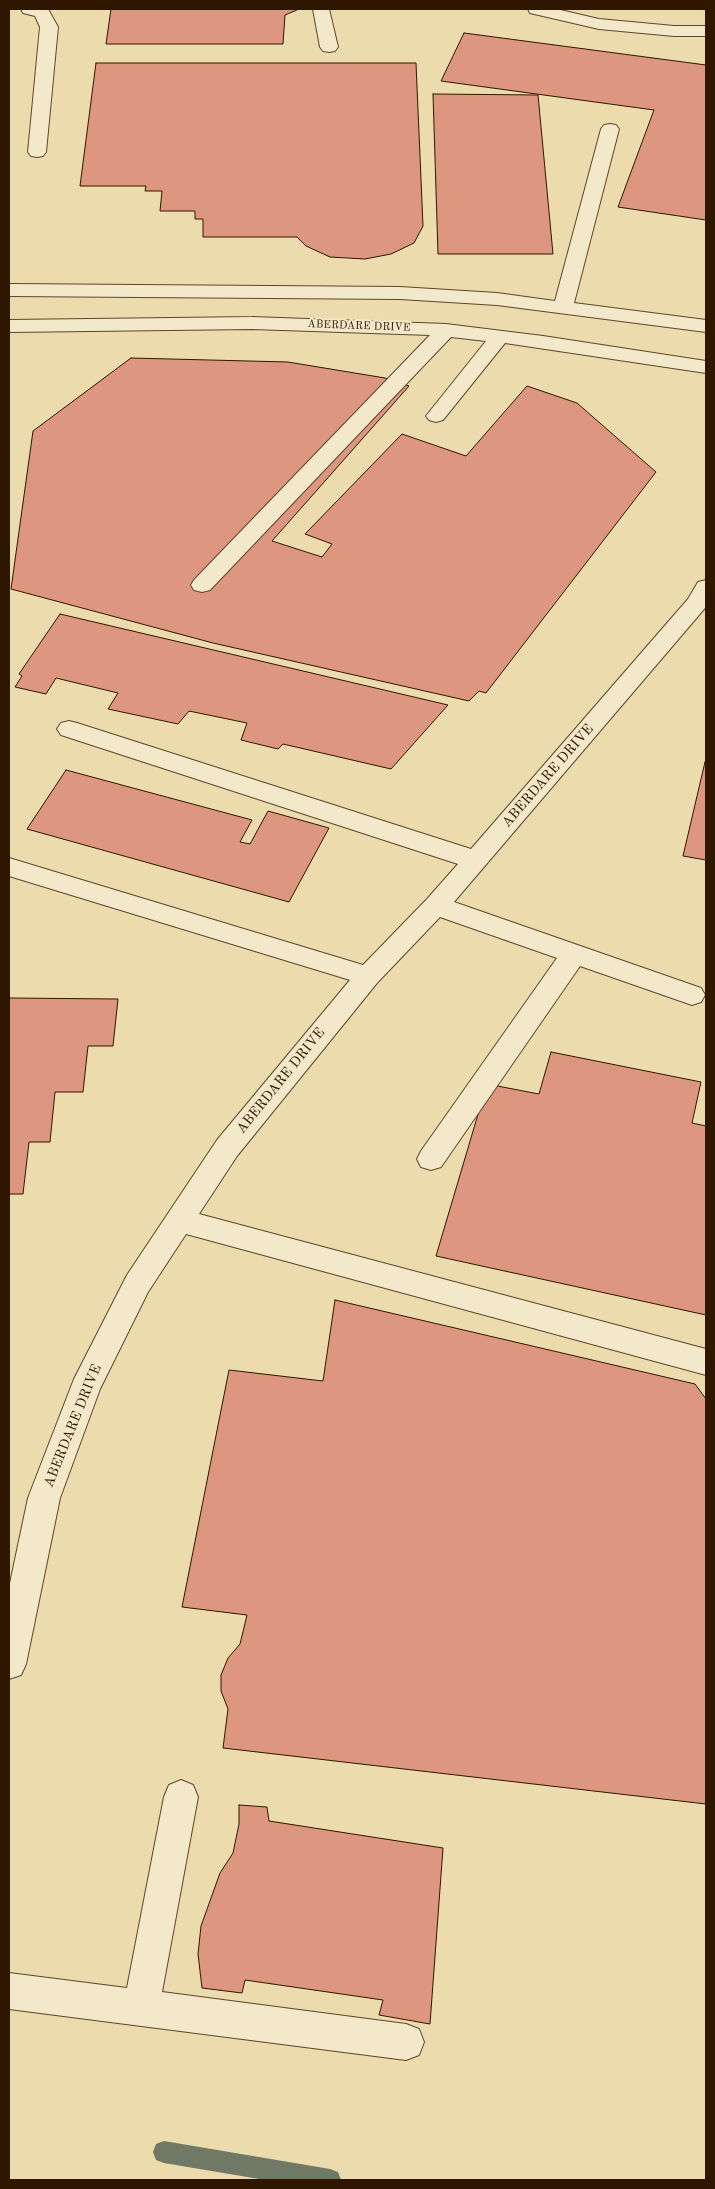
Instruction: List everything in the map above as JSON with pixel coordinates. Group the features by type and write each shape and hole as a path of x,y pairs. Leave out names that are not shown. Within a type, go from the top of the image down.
{"street":[{"path":"29,9 42,13 49,27 37,152"},
{"path":"321,9 328,47"},
{"path":"536,9 599,24 674,31 706,31"},
{"path":"563,307 610,129"},
{"path":"9,290 400,293 497,299 706,326"},
{"name":"ABERDARE DRIVE","path":"9,326 252,323 446,330 500,336 706,368"},
{"path":"202,585 446,330"},
{"path":"436,416 500,336"},
{"name":"ABERDARE DRIVE","path":"9,1664 44,1498 85,1388 137,1284 178,1220 227,1148 368,976 436,906 703,598"},
{"path":"69,729 475,860"},
{"path":"9,867 368,976"},
{"path":"436,906 692,995"},
{"path":"431,1158 574,954"},
{"path":"178,1220 706,1362"},
{"path":"140,2007 181,1797"},
{"path":"9,1991 406,2042"}],"building":[{"path":"111,9 297,10 285,15 283,44 106,44"},
{"path":"464,33 706,65 706,220 618,207 654,110 441,81"},
{"path":"96,63 416,63 423,226 414,243 391,254 365,259 330,257 306,246 297,237 203,237 203,219 195,219 195,211 160,211 162,191 145,191 146,186 80,186"},
{"path":"433,94 538,95 553,254 438,254"},
{"path":"131,358 288,362 385,378 409,386 272,541 322,557 332,544 305,534 402,434 466,456 527,386 577,403 656,472 486,693 479,691 469,701 213,643 11,589 33,431"},
{"path":"60,614 448,705 391,769 283,744 278,749 241,740 247,723 189,711 178,724 108,709 118,693 56,678 46,694 15,687 22,676 19,674"},
{"path":"706,762 706,860 683,856"},
{"path":"66,770 252,820 240,842 250,844 268,811 329,828 289,902 27,829"},
{"path":"9,998 118,999 113,1046 88,1046 83,1092 55,1092 50,1142 29,1142 23,1194 9,1194"},
{"path":"551,1052 701,1082 692,1123 706,1126 706,1315 436,1256 487,1084 539,1094"},
{"path":"335,1300 695,1384 706,1399 706,1804 223,1748 228,1709 221,1691 221,1675 228,1658 240,1644 247,1615 182,1607 229,1370 323,1381"},
{"path":"239,1805 267,1807 269,1821 443,1848 430,2024 379,2015 383,2000 245,1980 242,1993 202,1988 198,1954 201,1926 220,1873 233,1853 239,1824"}],"waterway":[{"path":"164,2152 330,2180"}]}
